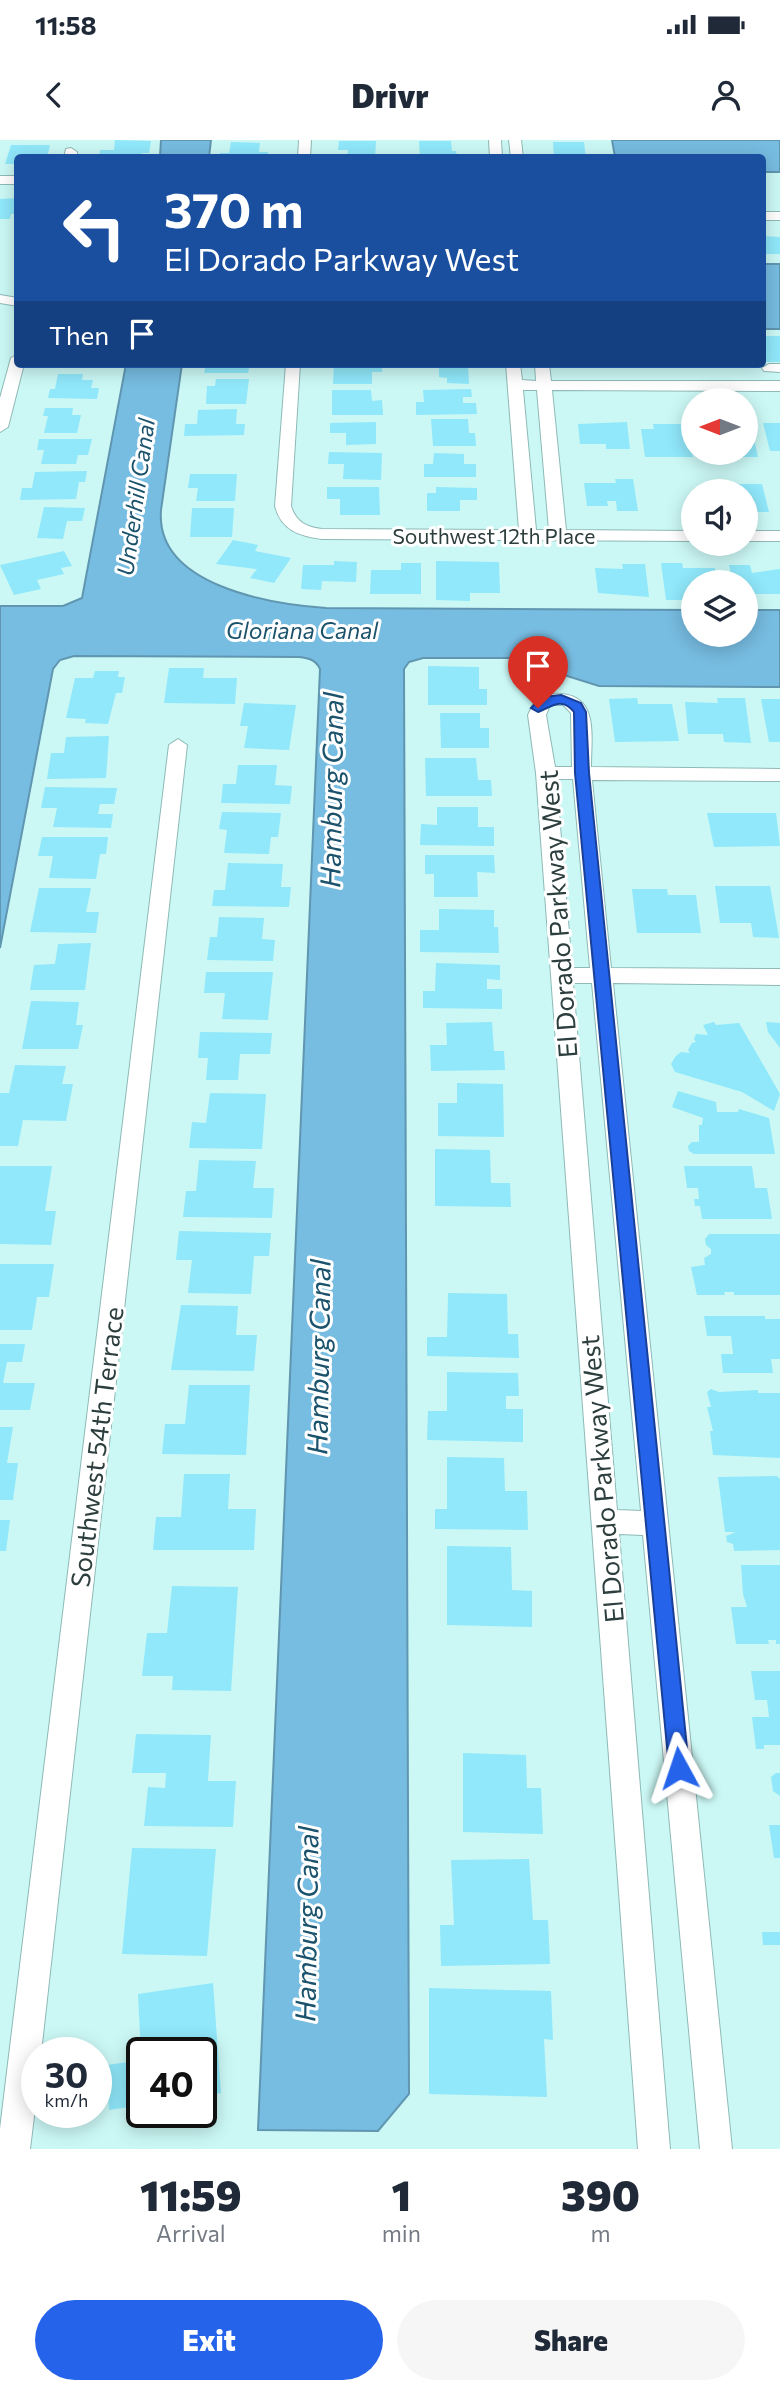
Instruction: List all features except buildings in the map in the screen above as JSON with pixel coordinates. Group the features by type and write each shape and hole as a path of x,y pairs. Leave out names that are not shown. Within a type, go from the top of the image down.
{"street":[{"path":"0,427 15,368"},
{"name":"Southwest 12th Place","path":"293,368 283,506 288,521 297,528 322,534 681,536"},
{"path":"513,368 528,535"},
{"path":"542,368 558,535"},
{"path":"700,369 704,386"},
{"path":"544,392 780,386"},
{"path":"516,392 780,400"},
{"path":"758,536 780,536"},
{"name":"El Dorado Parkway West","path":"654,2149 546,773 538,708 542,702 554,699 572,703 580,712 582,773 601,975 716,2149"},
{"name":"Southwest 54th Terrace","path":"14,2149 178,745"},
{"path":"546,773 780,775"},
{"path":"561,975 780,977"},
{"path":"604,1522 655,1523"}],"water":[{"path":"161,140 211,140 209,154 160,154"},
{"path":"612,140 780,140 780,172 766,172 766,154 614,154"},
{"path":"766,264 780,264 780,329 766,329"},
{"path":"125,368 181,368 161,510 164,536 177,557 196,573 221,586 276,602 326,608 681,610 681,647 758,647 758,610 780,610 780,687 599,686 510,658 423,658 409,662 404,669 409,2094 378,2131 258,2130 320,669 309,659 299,657 74,656 60,660 53,669 0,948 0,606 63,606 82,598"}],"route":[{"path":"538,708 547,700 561,699 572,703 580,712 582,773 679,1768"}],"water label":[{"name":"Underhill Canal","path":"135,497"},
{"name":"Gloriana Canal","path":"302,630"},
{"name":"Hamburg Canal","path":"331,790"},
{"name":"Hamburg Canal","path":"318,1357"},
{"name":"Hamburg Canal","path":"306,1924"}]}
